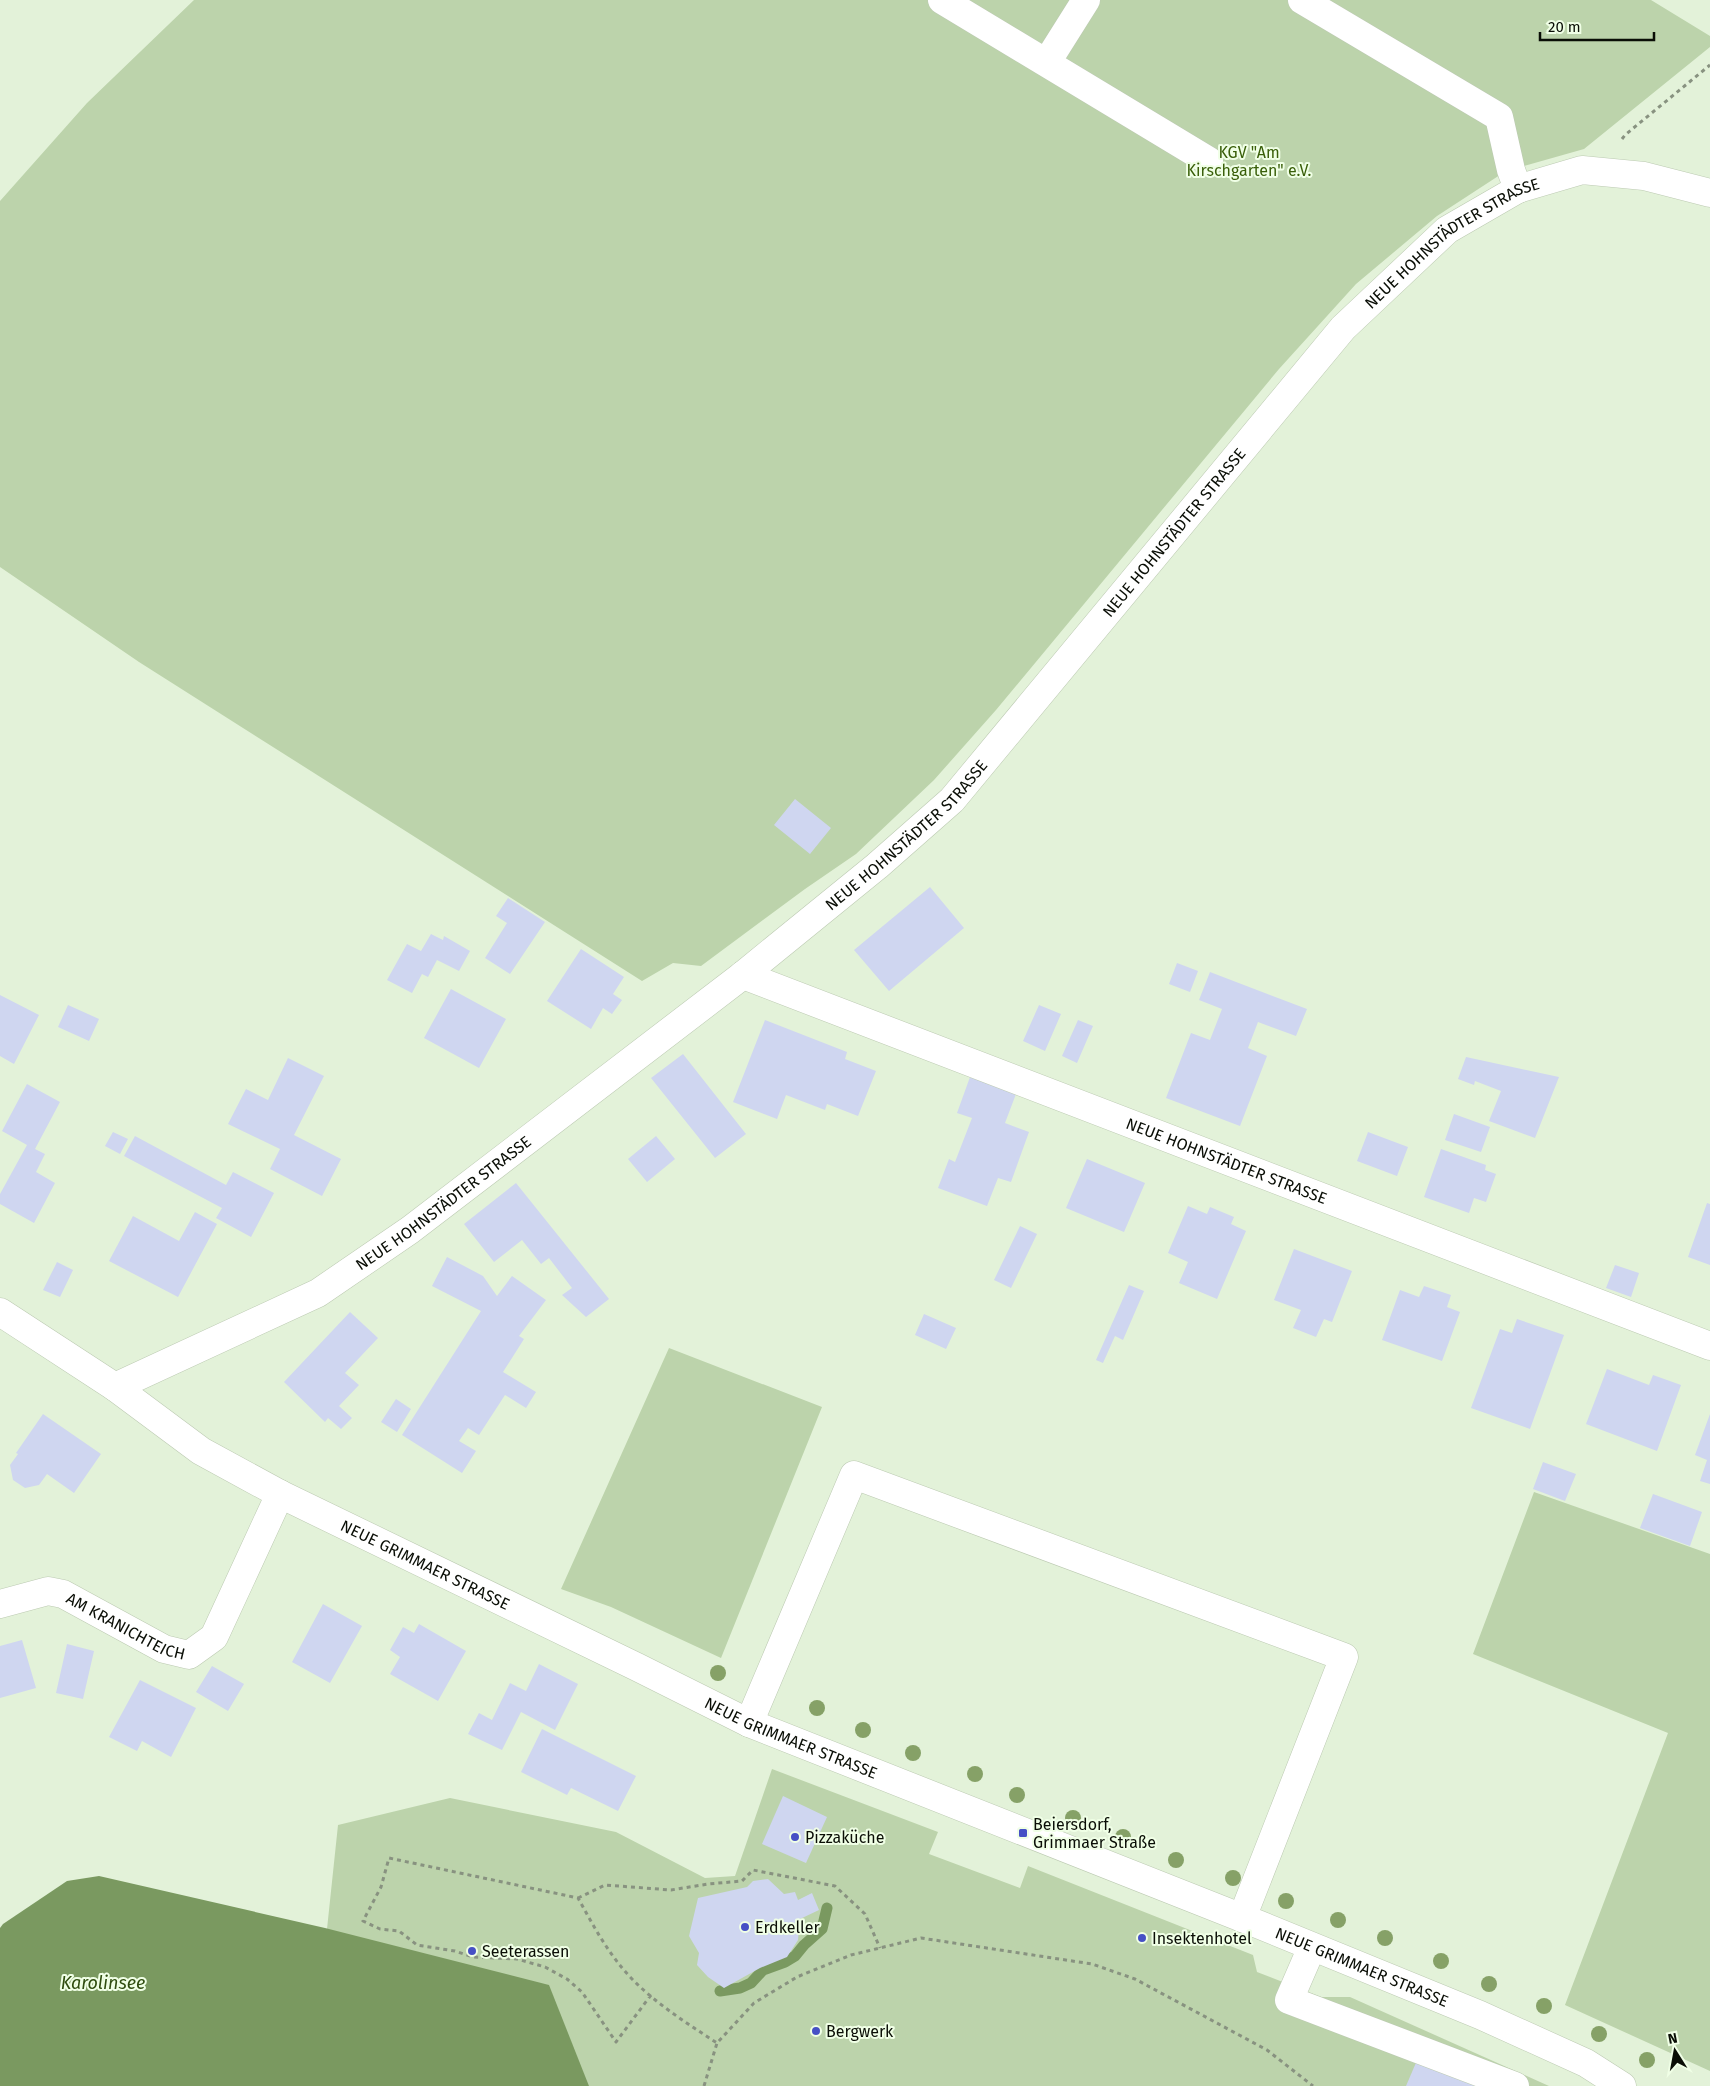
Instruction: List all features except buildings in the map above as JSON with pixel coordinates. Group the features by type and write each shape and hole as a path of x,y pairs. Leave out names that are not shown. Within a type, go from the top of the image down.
{"street":[{"path":"942,0 1209,161"},
{"path":"1047,62 1086,0"},
{"path":"1302,0 1499,117 1511,170 1518,189"},
{"name":"NEUE HOHNSTÄDTER STRASSE","path":"115,1387 318,1293 410,1230 743,975 877,866 952,800 1343,328 1447,230 1518,189 1582,170 1644,176 1710,193"},
{"name":"NEUE HOHNSTÄDTER STRASSE","path":"743,975 1710,1346"},
{"name":"NEUE GRIMMAER STRASSE","path":"0,1312 115,1387 201,1451 280,1494 749,1723 1242,1918 1480,2015 1586,2063 1622,2086"},
{"path":"749,1723 854,1475 1344,1657 1242,1918"},
{"name":"AM KRANICHTEICH","path":"0,1604 30,1594 48,1591 63,1594 164,1649 189,1655 214,1637 280,1494"},
{"path":"1312,1947 1289,2000 1515,2086"}],"path":[{"path":"1604,173 1625,135 1710,65"},
{"path":"651,1995 616,2042 582,1992 567,1979 545,1967 517,1959 473,1957 455,1951 417,1945 399,1932 380,1929 363,1921 381,1887 389,1858 578,1898 605,1885 671,1890 742,1881 753,1870 835,1886 865,1914 880,1948"},
{"path":"578,1898 599,1936 633,1980 669,2010 716,2043"},
{"path":"704,2086 716,2043 754,2003 797,1976 851,1955 921,1938 1092,1964 1135,1979 1267,2050 1313,2086"}],"green space":[{"name":"KGV \"Am Kirschgarten\" e.V.","path":"194,0 1651,0 1710,36 1710,47 1584,149 1506,171 1437,216 1356,284 1279,369 996,710 934,780 856,854 805,889 701,966 673,963 642,981 139,662 0,567 0,201 87,103"},
{"path":"669,1348 822,1407 721,1658 611,1607 561,1589"},
{"path":"1534,1492 1710,1554 1710,2071 1565,2005 1668,1733 1473,1654"},
{"path":"772,1769 938,1832 929,1854 1020,1888 1028,1866 1253,1955 1257,1972 1321,1997 1350,1997 1549,2086 416,2086 327,1929 338,1825 450,1798 616,1832 705,1878 735,1876"}],"water":[{"name":"Karolinsee","path":"99,1876 325,1928 549,1985 589,2086 0,2086 0,1928 3,1924 67,1881"}],"waterway":[{"path":"720,1991 740,1988 751,1983 763,1970 795,1956 822,1929 827,1908"}],"place":[{"name":"Beiersdorf, Grimmaer Straße","path":"1023,1833"},
{"name":"Pizzaküche","path":"795,1837"},
{"name":"Erdkeller","path":"745,1927"},
{"name":"Insektenhotel","path":"1142,1938"},
{"name":"Seeterassen","path":"472,1951"},
{"name":"Bergwerk","path":"816,2031"}]}
